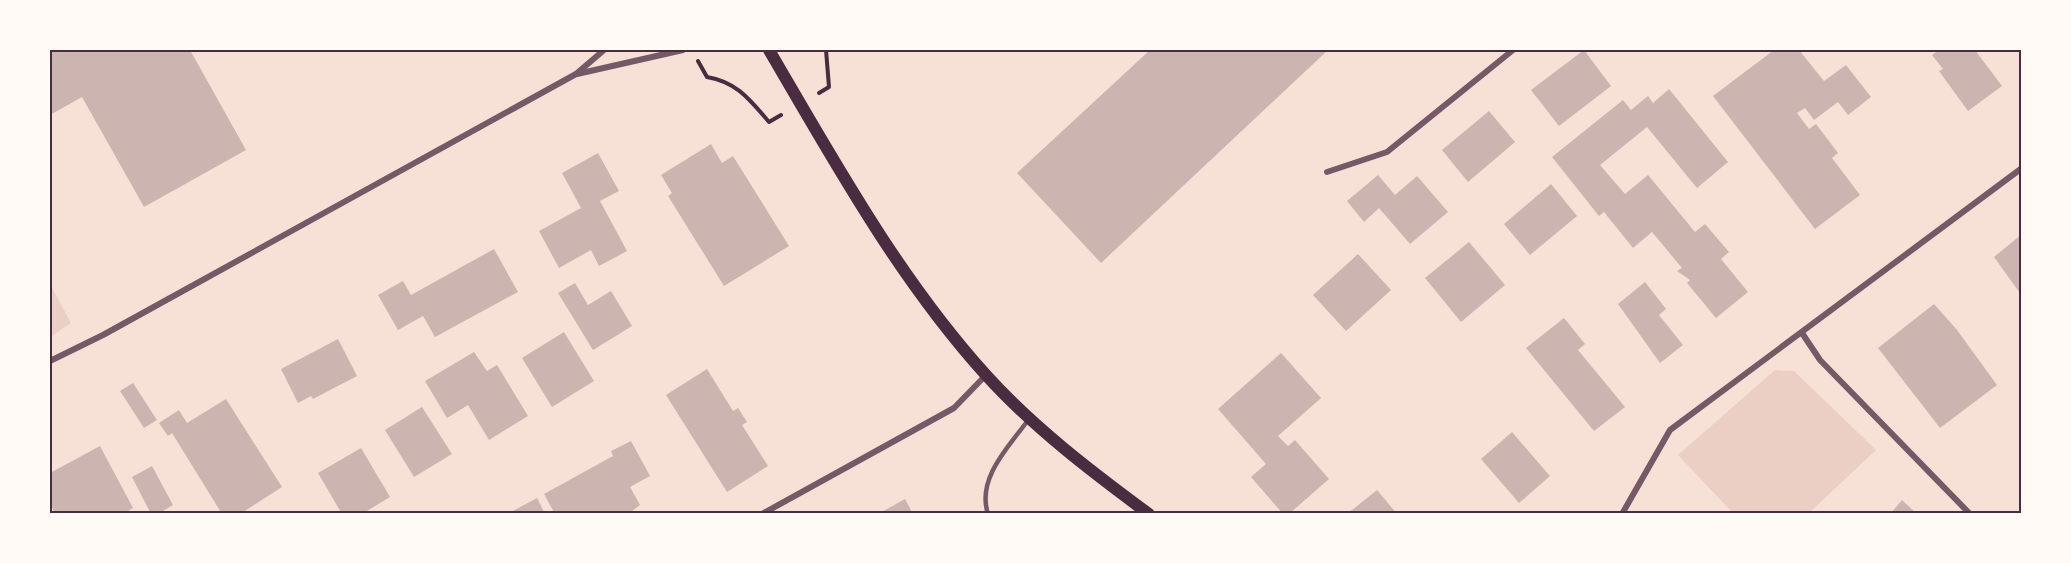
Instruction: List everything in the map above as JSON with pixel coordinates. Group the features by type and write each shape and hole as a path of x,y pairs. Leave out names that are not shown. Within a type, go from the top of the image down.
{"main road":[{"path":"769,50 870,215 931,309 986,375 1030,417 1111,486 1149,513"}],"street":[{"path":"50,361 104,335 576,74 604,50"},
{"path":"576,74 683,50"},
{"path":"1327,172 1387,152 1512,50"},
{"path":"1622,513 1670,430 2022,168"},
{"path":"1802,333 1820,360 1970,513"},
{"path":"762,513 954,408 986,375"}],"lane":[{"path":"988,513 987,488 995,465 1030,417"}],"path":[{"path":"826,50 829,87"},
{"path":"707,77 723,80 741,89 769,122"}],"shaded area":[{"path":"50,284 71,323 50,337"},
{"path":"1775,370 1794,371 1876,450 1809,513 1733,513 1678,455"}],"building":[{"path":"50,50 190,50 246,150 144,207 82,97 50,115"},
{"path":"1150,50 1328,50 1101,263 1017,173"},
{"path":"1584,50 1611,86 1559,126 1531,90"},
{"path":"1774,50 1799,50 1824,81 1846,65 1871,97 1848,115 1838,102 1814,120 1805,108 1797,113 1809,129 1816,124 1838,153 1832,158 1860,195 1815,229 1713,96"},
{"path":"1939,50 1975,50 2002,86 1968,111 1939,71 1943,69 1932,55"},
{"path":"1669,89 1728,162 1697,188 1647,127 1600,165 1625,194 1648,175 1695,232 1705,224 1729,252 1721,259 1748,292 1716,318 1687,283 1690,280 1677,271 1682,268 1652,232 1633,248 1604,212 1599,216 1552,157 1623,100 1631,110 1648,96 1653,103"},
{"path":"1489,111 1515,142 1468,182 1442,150"},
{"path":"711,144 722,163 733,156 789,246 724,286 668,196 672,193 661,175"},
{"path":"598,153 619,191 600,201 627,251 599,266 591,250 559,268 539,231 581,208 562,173"},
{"path":"1378,175 1395,195 1417,176 1448,212 1410,244 1379,208 1364,222 1347,201"},
{"path":"1551,184 1577,216 1530,255 1504,224"},
{"path":"2022,234 2022,296 1994,257"},
{"path":"1469,242 1505,285 1461,322 1425,278"},
{"path":"494,249 518,292 435,337 423,316 398,330 378,295 403,281 411,295"},
{"path":"1358,254 1391,290 1346,331 1313,295"},
{"path":"1645,282 1666,309 1659,315 1683,345 1660,363 1618,304"},
{"path":"575,283 588,305 611,291 632,326 593,350 558,293"},
{"path":"1934,304 1957,330 1997,385 1940,428 1878,348"},
{"path":"1564,318 1585,344 1578,350 1625,407 1594,431 1526,348"},
{"path":"564,332 594,381 552,407 522,358"},
{"path":"338,339 357,376 313,399 311,396 298,403 281,369"},
{"path":"474,352 487,371 497,365 528,416 489,440 468,405 447,418 425,381"},
{"path":"1281,353 1321,398 1278,436 1288,446 1295,440 1329,479 1289,514 1283,514 1251,477 1266,464 1218,409"},
{"path":"707,369 733,411 738,408 747,422 742,425 768,466 727,492 666,395"},
{"path":"133,383 157,420 144,428 120,391"},
{"path":"226,399 282,487 240,514 222,514 172,433 168,436 159,423 179,410 187,423"},
{"path":"422,407 452,454 414,477 385,430"},
{"path":"1512,432 1550,476 1519,503 1481,459"},
{"path":"631,441 650,476 630,487 640,505 628,514 555,514 544,494 613,456 611,451"},
{"path":"100,446 133,508 128,511 129,514 55,514 50,503 50,473"},
{"path":"361,448 390,497 362,514 342,514 318,473"},
{"path":"152,466 173,505 158,514 151,514 132,477"},
{"path":"1377,490 1397,514 1347,514"},
{"path":"537,498 545,514 513,514 511,512"},
{"path":"905,499 913,514 878,514"},
{"path":"1902,500 1917,514 1890,514"}]}
